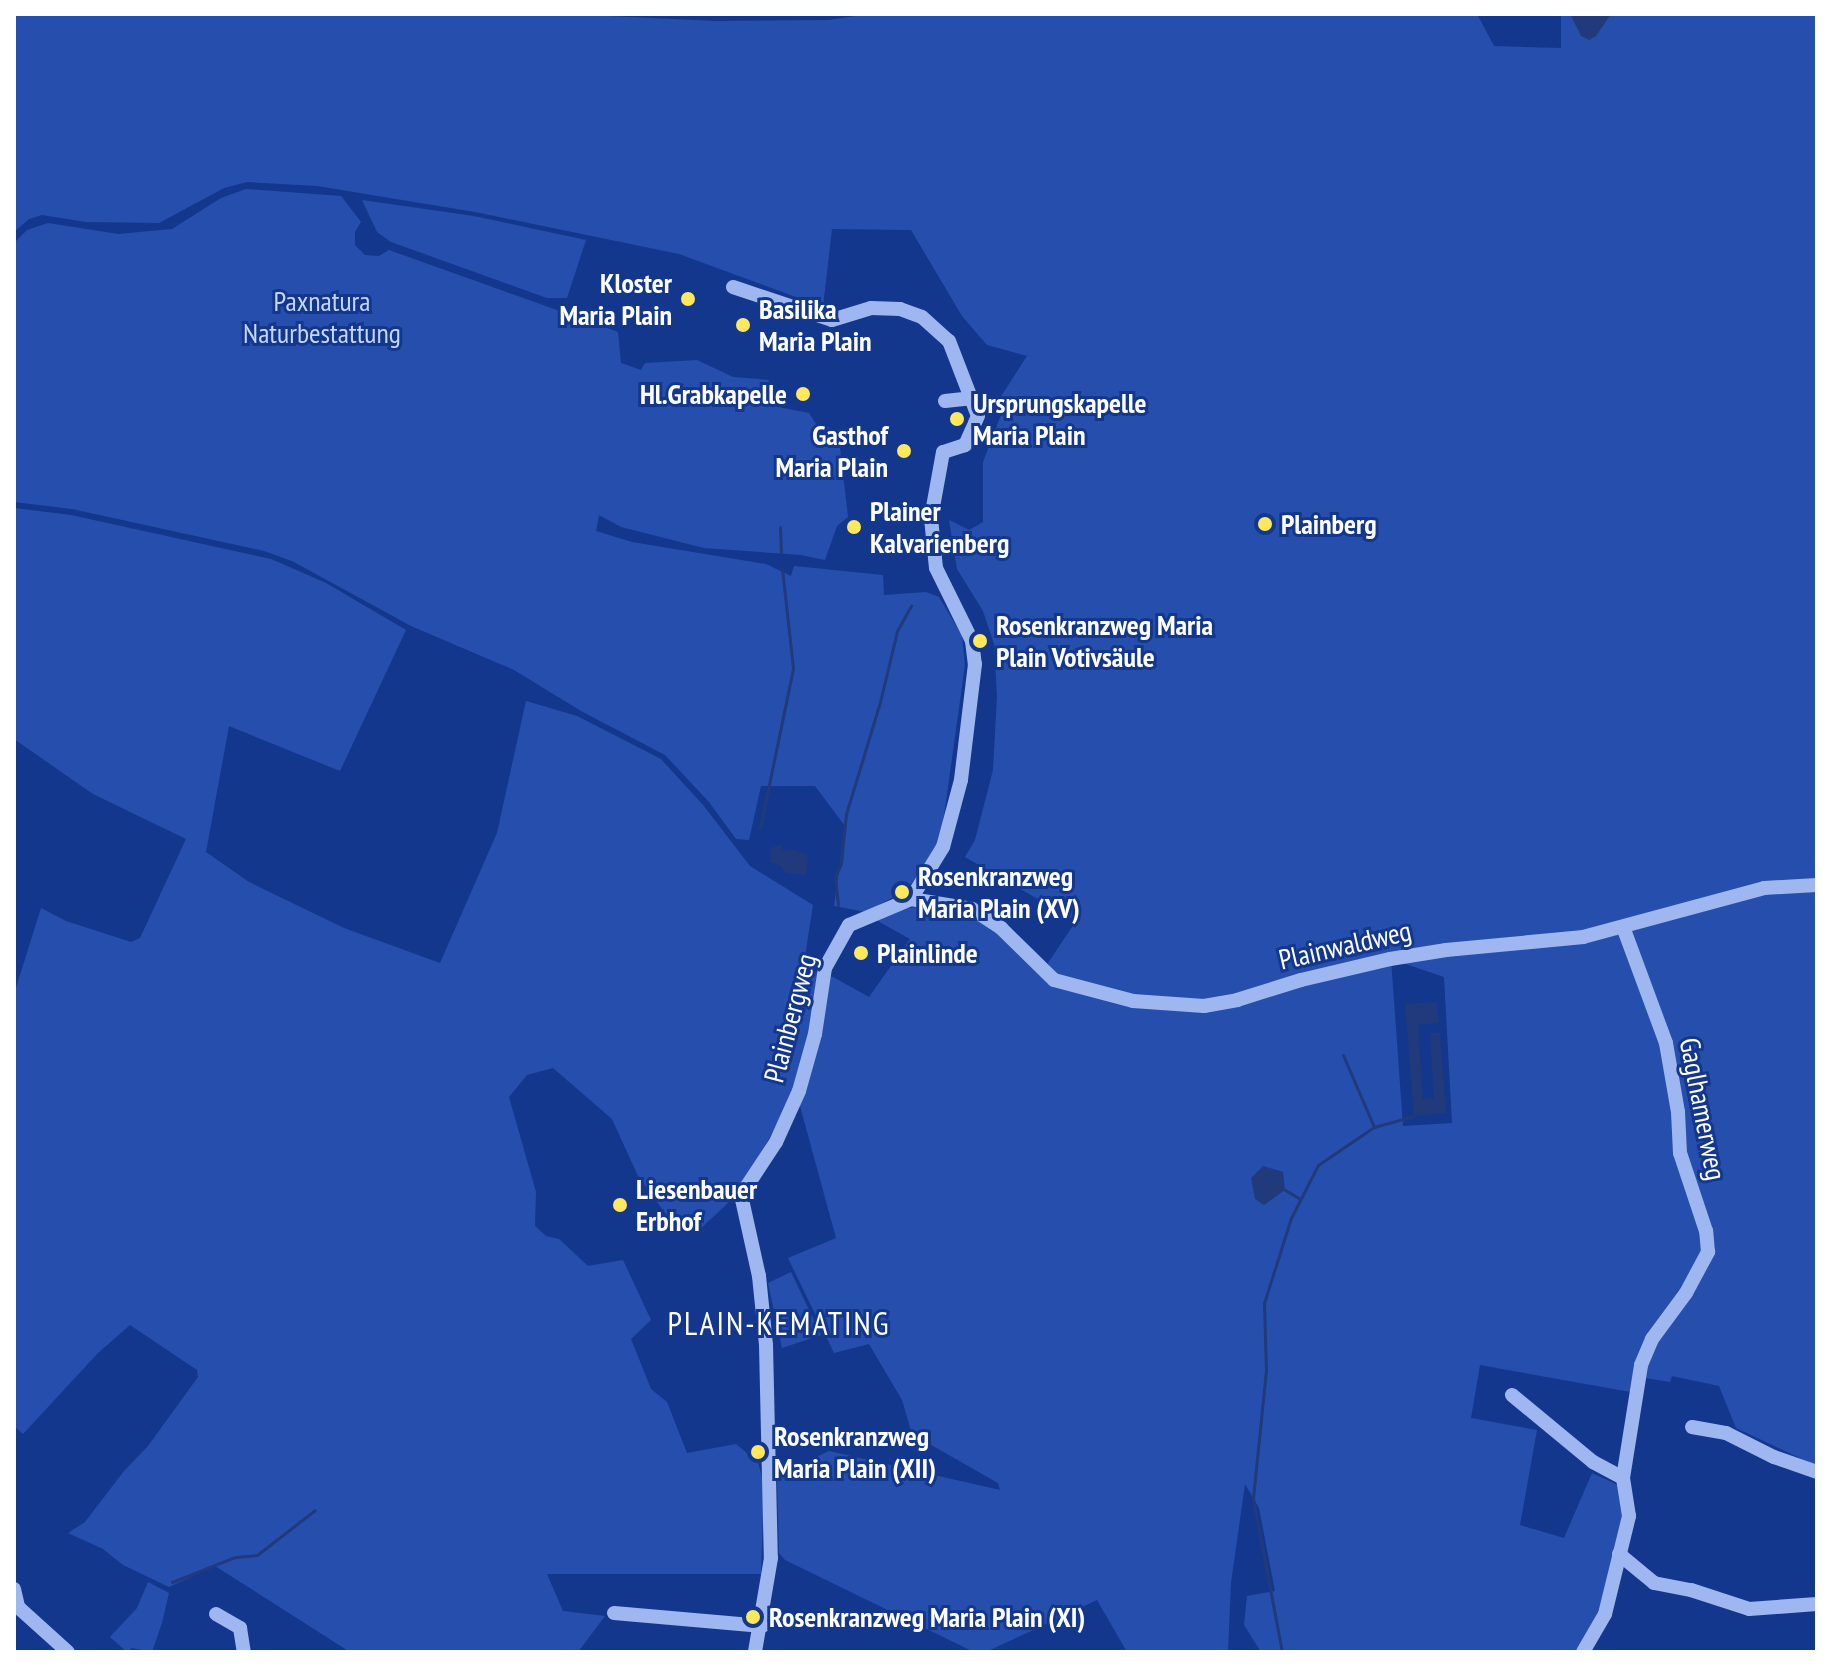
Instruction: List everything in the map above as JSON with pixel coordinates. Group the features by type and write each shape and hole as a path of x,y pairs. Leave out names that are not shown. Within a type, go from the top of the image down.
{"street":[{"path":"733,287 832,320 871,308 912,312 935,326 949,341 973,398 978,416 965,445 943,452 931,518 936,568 972,641 973,690 961,780 943,847 911,899"},
{"path":"945,401 973,398"},
{"name":"Plainwaldweg","path":"911,899 972,909 1001,928 1054,980 1133,1001 1204,1006 1221,1005 1301,980 1390,959 1583,937 1710,899 1764,888 1817,885"},
{"name":"Plainbergweg","path":"755,1652 762,1626 771,1558 766,1334 759,1276 741,1195 776,1142 799,1091 815,1034 825,968 849,925 911,899"},
{"name":"Gaglhamerweg","path":"1583,1652 1605,1614 1629,1516 1623,1478 1641,1365 1652,1339 1686,1293 1708,1252 1706,1231 1680,1153 1678,1112 1666,1043 1623,927"},
{"path":"1512,1395 1593,1462 1623,1478"},
{"path":"1692,1427 1726,1433 1774,1457 1817,1472"},
{"path":"1619,1554 1654,1583 1691,1590 1749,1609 1817,1604"},
{"path":"14,1589 18,1607 68,1652"},
{"path":"614,1613 762,1626"},
{"path":"216,1614 240,1628 244,1652"}],"green space":[{"path":"14,14 563,14 717,21 829,20 868,14 1477,14 1494,46 1561,48 1561,14 1817,14 1817,1466 1736,1428 1719,1386 1672,1376 1670,1382 1639,1377 1636,1393 1480,1365 1471,1418 1537,1430 1520,1525 1564,1538 1592,1473 1620,1486 1623,1516 1607,1585 1594,1623 1575,1652 1261,1652 1244,1625 1247,1596 1275,1591 1259,1508 1245,1484 1231,1583 1228,1652 1127,1652 1097,1600 986,1652 974,1652 785,1560 779,1553 777,1476 829,1451 1000,1490 998,1483 912,1434 902,1400 869,1344 834,1353 788,1258 836,1238 800,1106 790,1101 744,1183 726,1205 698,1231 686,1232 671,1221 638,1176 612,1119 553,1068 527,1075 509,1097 536,1192 535,1226 546,1236 559,1239 588,1266 623,1260 651,1320 631,1339 651,1389 667,1402 687,1453 736,1444 758,1462 764,1485 761,1574 547,1574 563,1611 605,1616 578,1652 350,1652 215,1566 169,1587 68,1533 85,1522 124,1471 148,1446 198,1377 197,1370 130,1325 98,1353 23,1434 14,1426 14,994 41,908 66,921 131,942 140,938 186,839 93,794 14,739 14,508 71,515 271,559 326,583 406,630 340,771 229,726 206,852 249,882 344,928 440,963 497,833 526,701 577,716 661,759 703,805 750,866 813,905 803,969 833,977 869,997 910,939 876,920 899,909 927,906 961,911 995,929 1054,978 1048,963 1076,921 965,857 975,840 993,770 997,696 994,644 983,611 957,569 949,520 969,530 983,522 983,462 1004,407 1000,398 1027,356 987,345 962,316 911,230 832,229 823,307 679,254 475,212 317,186 247,182 224,188 159,223 86,222 42,215 29,219 14,232","holes":["1391,959 1444,977 1452,1123 1403,1126"]},
{"path":"246,189 341,196 361,222 355,232 355,245 365,255 379,256 389,250 618,332 621,363 641,370 645,363 697,360 733,377 769,380 763,404 809,413 816,424 838,430 848,517 837,526 825,560 801,555 704,548 621,527 599,515 596,531 632,542 766,564 791,576 794,566 883,575 884,595 926,592 939,597 962,636 965,665 941,837 927,865 906,890 866,912 834,906 845,826 815,786 761,786 749,840 736,839 709,802 665,755 581,711 514,670 411,626 292,561 264,551 72,509 14,502 14,243 27,230 48,223 118,234 172,229 221,198"},
{"name":"Paxnatura Naturbestattung","path":"362,200 474,216 586,240 567,298 547,298 391,242 377,232"},
{"path":"791,1272 821,1335 782,1348 768,1283"},
{"path":"148,1582 169,1593 162,1623 152,1652 132,1648 127,1652 110,1637 137,1608"}],"shaded area":[{"path":"1570,14 1611,14 1596,36 1589,40 1581,36"},
{"path":"780,845 784,851 793,850 808,855 806,875 786,873 781,866 770,862 771,848"},
{"path":"1437,1002 1439,1023 1418,1025 1423,1099 1434,1098 1430,1033 1440,1033 1446,1113 1414,1116 1405,1004"},
{"path":"1263,1166 1283,1172 1285,1190 1264,1205 1255,1199 1251,1178"}],"waterway":[{"path":"780,527 781,552"},
{"path":"760,828 793,668 782,568"},
{"path":"838,905 835,878 841,863 846,814 880,702 897,631 911,606"},
{"path":"1343,1055 1374,1127"},
{"path":"1282,1652 1253,1498 1266,1371 1264,1303 1291,1218 1318,1165 1374,1127 1414,1116"},
{"path":"1285,1190 1299,1198"},
{"path":"172,1582 235,1557 257,1555 315,1510"}],"place":[{"name":"Kloster Maria Plain","path":"688,299"},
{"name":"Basilika Maria Plain","path":"743,325"},
{"name":"Hl.Grabkapelle","path":"803,394"},
{"name":"Ursprungskapelle Maria Plain","path":"957,419"},
{"name":"Gasthof Maria Plain","path":"904,451"},
{"name":"Plainberg","path":"1265,524"},
{"name":"Plainer Kalvarienberg","path":"854,527"},
{"name":"Rosenkranzweg Maria Plain Votivsäule","path":"980,641"},
{"name":"Rosenkranzweg Maria Plain (XV)","path":"902,892"},
{"name":"Plainlinde","path":"861,953"},
{"name":"Liesenbauer Erbhof","path":"620,1205"},
{"name":"Rosenkranzweg Maria Plain (XII)","path":"758,1452"},
{"name":"Rosenkranzweg Maria Plain (XI)","path":"753,1617"}],"district":[{"name":"PLAIN-KEMATING","path":"779,1323"}]}
